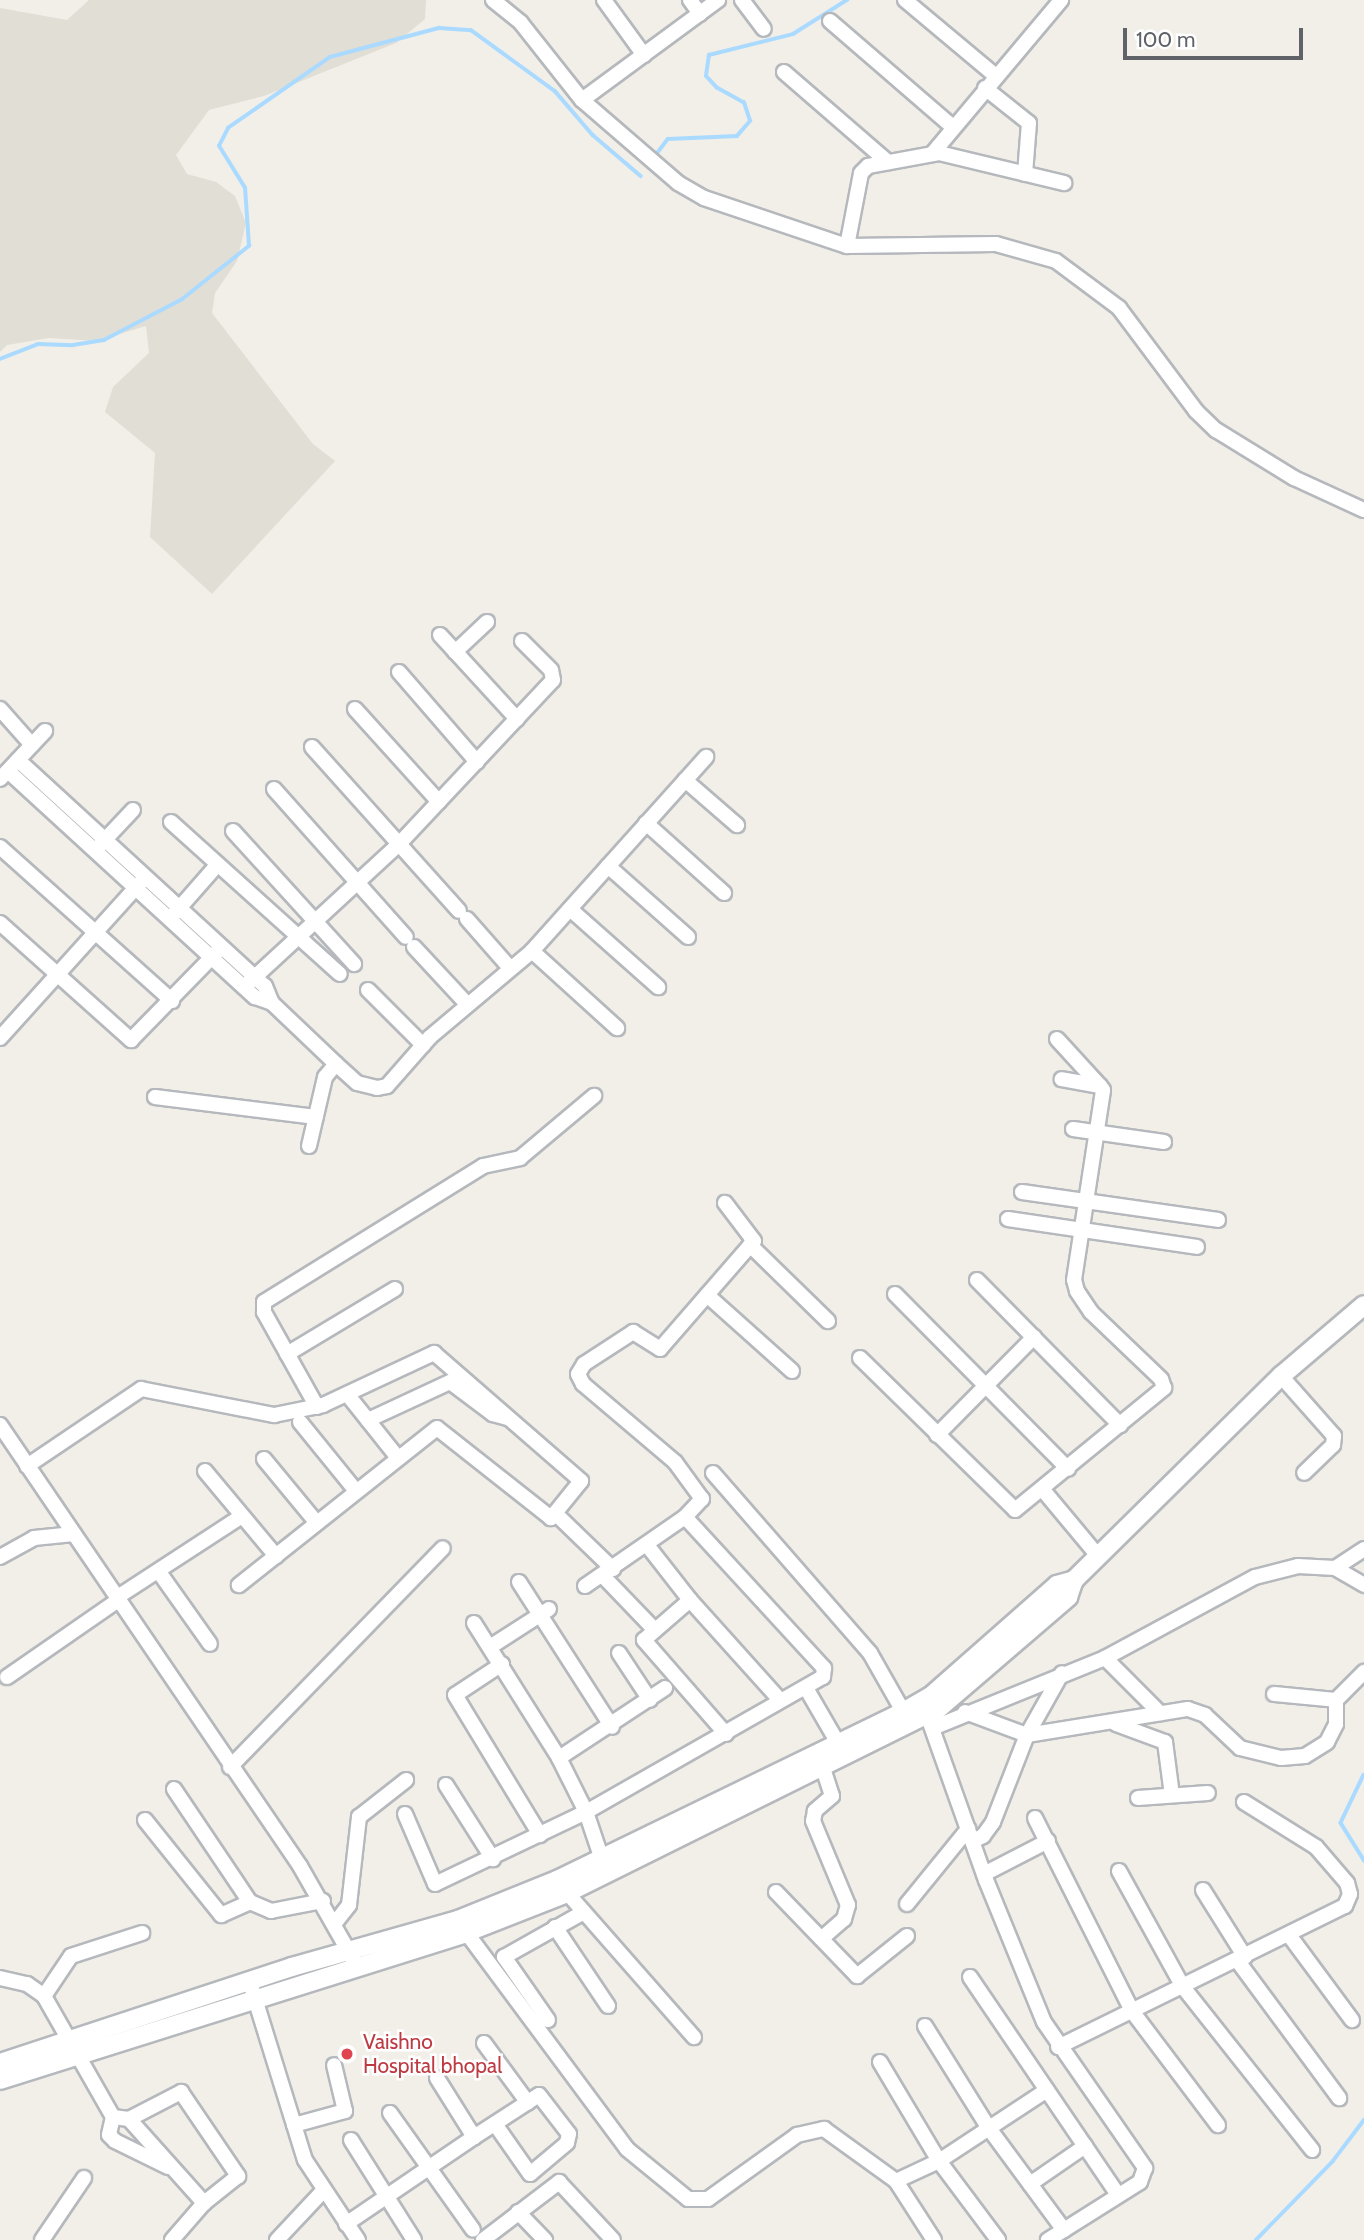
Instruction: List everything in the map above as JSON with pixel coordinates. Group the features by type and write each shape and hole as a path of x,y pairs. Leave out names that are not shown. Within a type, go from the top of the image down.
{"street":[{"path":"493,0 526,29 582,100 657,168 704,198 847,246 996,244 1056,261 1119,309 1196,411 1216,430 1294,478 1364,510"},
{"path":"604,0 644,55"},
{"path":"690,0 700,14"},
{"path":"582,100 718,0"},
{"path":"742,0 764,29"},
{"path":"905,0 996,76"},
{"path":"932,154 1061,0"},
{"path":"830,21 953,128"},
{"path":"784,72 888,162"},
{"path":"985,88 1029,123 1025,174"},
{"path":"847,246 860,173 868,166 932,154 1064,183"},
{"path":"455,652 487,622"},
{"path":"440,635 517,719"},
{"path":"243,987 296,934 358,883 399,844 554,680 551,670 522,642"},
{"path":"399,672 477,762"},
{"path":"0,709 32,745"},
{"path":"355,709 439,802"},
{"path":"45,731 4,775 136,888 243,987 272,1003 357,1083 377,1088 387,1086 423,1045 467,1004 532,951 706,757"},
{"path":"312,747 510,968"},
{"path":"18,760 254,975 265,986 272,1003"},
{"path":"685,780 737,825"},
{"path":"274,789 467,1004"},
{"path":"94,851 133,810"},
{"path":"171,822 341,974"},
{"path":"646,823 724,893"},
{"path":"233,831 354,964"},
{"path":"0,847 172,1001"},
{"path":"170,919 218,864"},
{"path":"608,866 688,937"},
{"path":"0,1038 146,877"},
{"path":"569,909 658,988"},
{"path":"0,923 131,1040 222,947"},
{"path":"532,951 617,1028"},
{"path":"368,990 423,1045"},
{"path":"860,1358 1010,1509 1020,1509 1120,1426 1164,1384 1091,1312 1077,1291 1074,1280 1103,1097 1100,1086 1057,1039"},
{"path":"309,1146 325,1077 336,1064"},
{"path":"1062,1079 1100,1086"},
{"path":"317,1407 262,1308 271,1295 483,1166 520,1158 594,1096"},
{"path":"155,1097 316,1116"},
{"path":"1073,1129 1164,1142"},
{"path":"1022,1192 1218,1220"},
{"path":"585,1586 685,1517 702,1499 698,1488 578,1374 584,1364 633,1332 660,1349 754,1241 725,1203"},
{"path":"1008,1220 1197,1247"},
{"path":"750,1245 828,1321"},
{"path":"977,1280 1120,1426"},
{"path":"287,1354 395,1289"},
{"path":"895,1294 1068,1469"},
{"path":"707,1295 792,1371"},
{"path":"929,1714 1068,1597 1074,1580 1281,1376 1363,1309"},
{"path":"937,1435 1034,1337"},
{"path":"27,1466 141,1389 266,1414 317,1407 434,1353 513,1418 581,1480 557,1515 548,1517 441,1429 432,1430 239,1585"},
{"path":"1281,1376 1334,1436 1333,1445 1304,1473"},
{"path":"368,1420 450,1382 494,1414 513,1418"},
{"path":"347,1394 398,1458"},
{"path":"300,1422 356,1491"},
{"path":"0,1425 323,1901 356,1966"},
{"path":"264,1460 317,1523"},
{"path":"205,1471 276,1556"},
{"path":"713,1473 870,1653 906,1718"},
{"path":"1043,1490 1098,1556"},
{"path":"557,1515 654,1629"},
{"path":"7,1677 117,1599 242,1516"},
{"path":"405,1814 435,1884 493,1859 586,1812 825,1675 824,1668 685,1517"},
{"path":"0,1556 34,1538 74,1534"},
{"path":"647,1545 690,1600 780,1700"},
{"path":"230,1767 443,1548"},
{"path":"1335,1569 1364,1549"},
{"path":"252,1989 356,1966 562,1886 906,1718 965,1713 1105,1658 1275,1569 1322,1565 1364,1585"},
{"path":"159,1572 210,1643"},
{"path":"519,1583 545,1612 612,1727"},
{"path":"690,1600 644,1640 726,1734"},
{"path":"491,1647 545,1612"},
{"path":"474,1623 559,1758 586,1812 604,1865"},
{"path":"619,1653 650,1700"},
{"path":"1105,1658 1160,1713"},
{"path":"502,1664 455,1695 540,1835"},
{"path":"965,1713 1027,1735 1115,1723 1160,1713 1196,1710 1240,1748 1281,1758 1305,1756 1327,1742 1336,1724 1336,1700 1364,1672"},
{"path":"907,1905 970,1835 987,1832 1027,1735 1062,1673"},
{"path":"559,1758 612,1727 665,1688"},
{"path":"806,1688 841,1749"},
{"path":"1274,1694 1336,1700"},
{"path":"929,1714 984,1874 1058,2047 1145,2168 1143,2179 1048,2240"},
{"path":"1115,1723 1165,1742 1172,1796"},
{"path":"820,1759 832,1796 815,1811 813,1821 848,1910 821,1939"},
{"path":"335,1923 349,1905 359,1817 405,1780"},
{"path":"446,1785 493,1859"},
{"path":"174,1789 250,1902 271,1911 323,1901"},
{"path":"1138,1798 1208,1793"},
{"path":"1058,2047 1339,1912 1349,1900 1350,1889 1309,1840 1244,1802"},
{"path":"1035,1818 1132,2011 1218,2125"},
{"path":"145,1820 221,1915 250,1902"},
{"path":"984,1874 1048,1841"},
{"path":"1119,1871 1182,1987 1312,2150"},
{"path":"562,1886 582,1913 694,2037"},
{"path":"1203,1890 1241,1959 1339,2098"},
{"path":"776,1892 857,1976 907,1936"},
{"path":"548,2020 504,1957 582,1913"},
{"path":"0,2080 76,2047 252,1989 348,1950 461,1927"},
{"path":"461,1927 627,2149 688,2199 708,2199 797,2135 815,2129 833,2133 897,2181 934,2240"},
{"path":"555,1927 608,2006"},
{"path":"44,1996 71,1955 142,1933"},
{"path":"1289,1936 1352,2020"},
{"path":"970,1977 1118,2195"},
{"path":"0,1978 27,1984 44,1996 76,2047 113,2117 109,2135 115,2141 174,2170"},
{"path":"252,1989 305,2160 322,2192 358,2240"},
{"path":"925,2026 988,2127 1064,2231"},
{"path":"484,2043 527,2103"},
{"path":"0,2063 76,2047"},
{"path":"880,2062 939,2161 998,2240"},
{"path":"294,2125 345,2111 334,2065"},
{"path":"437,2078 474,2137"},
{"path":"897,2181 939,2161 1047,2090"},
{"path":"113,2117 129,2119 181,2092 238,2176 204,2203 172,2240"},
{"path":"346,2224 474,2137 539,2095 569,2134 567,2143 530,2174 495,2124"},
{"path":"390,2113 427,2169 478,2235 518,2212 559,2182 613,2240"},
{"path":"129,2119 204,2203"},
{"path":"351,2140 414,2240"},
{"path":"1030,2184 1085,2146"},
{"path":"42,2240 84,2178"},
{"path":"277,2240 322,2192"},
{"path":"518,2212 545,2240"}],"shaded area":[{"path":"89,0 426,0 425,19 396,43 264,96 209,110 176,155 187,174 216,182 235,196 246,223 237,261 215,293 212,313 313,444 335,461 212,594 150,537 155,453 105,412 113,387 149,353 146,326 96,341 49,338 7,345 0,352 0,8 67,20"}],"waterway":[{"path":"655,156 668,139 737,136 750,121 744,103 717,88 706,76 709,55 793,34 847,0"},
{"path":"0,359 38,344 73,345 104,340 181,300 249,246 245,188 219,146 228,128 330,57 439,28 471,30 555,91 593,135 641,176"},
{"path":"1364,1775 1341,1823 1364,1860"},
{"path":"1256,2240 1333,2161 1364,2120"}],"place":[{"name":"Vaishno Hospital bhopal","path":"347,2054"}]}
